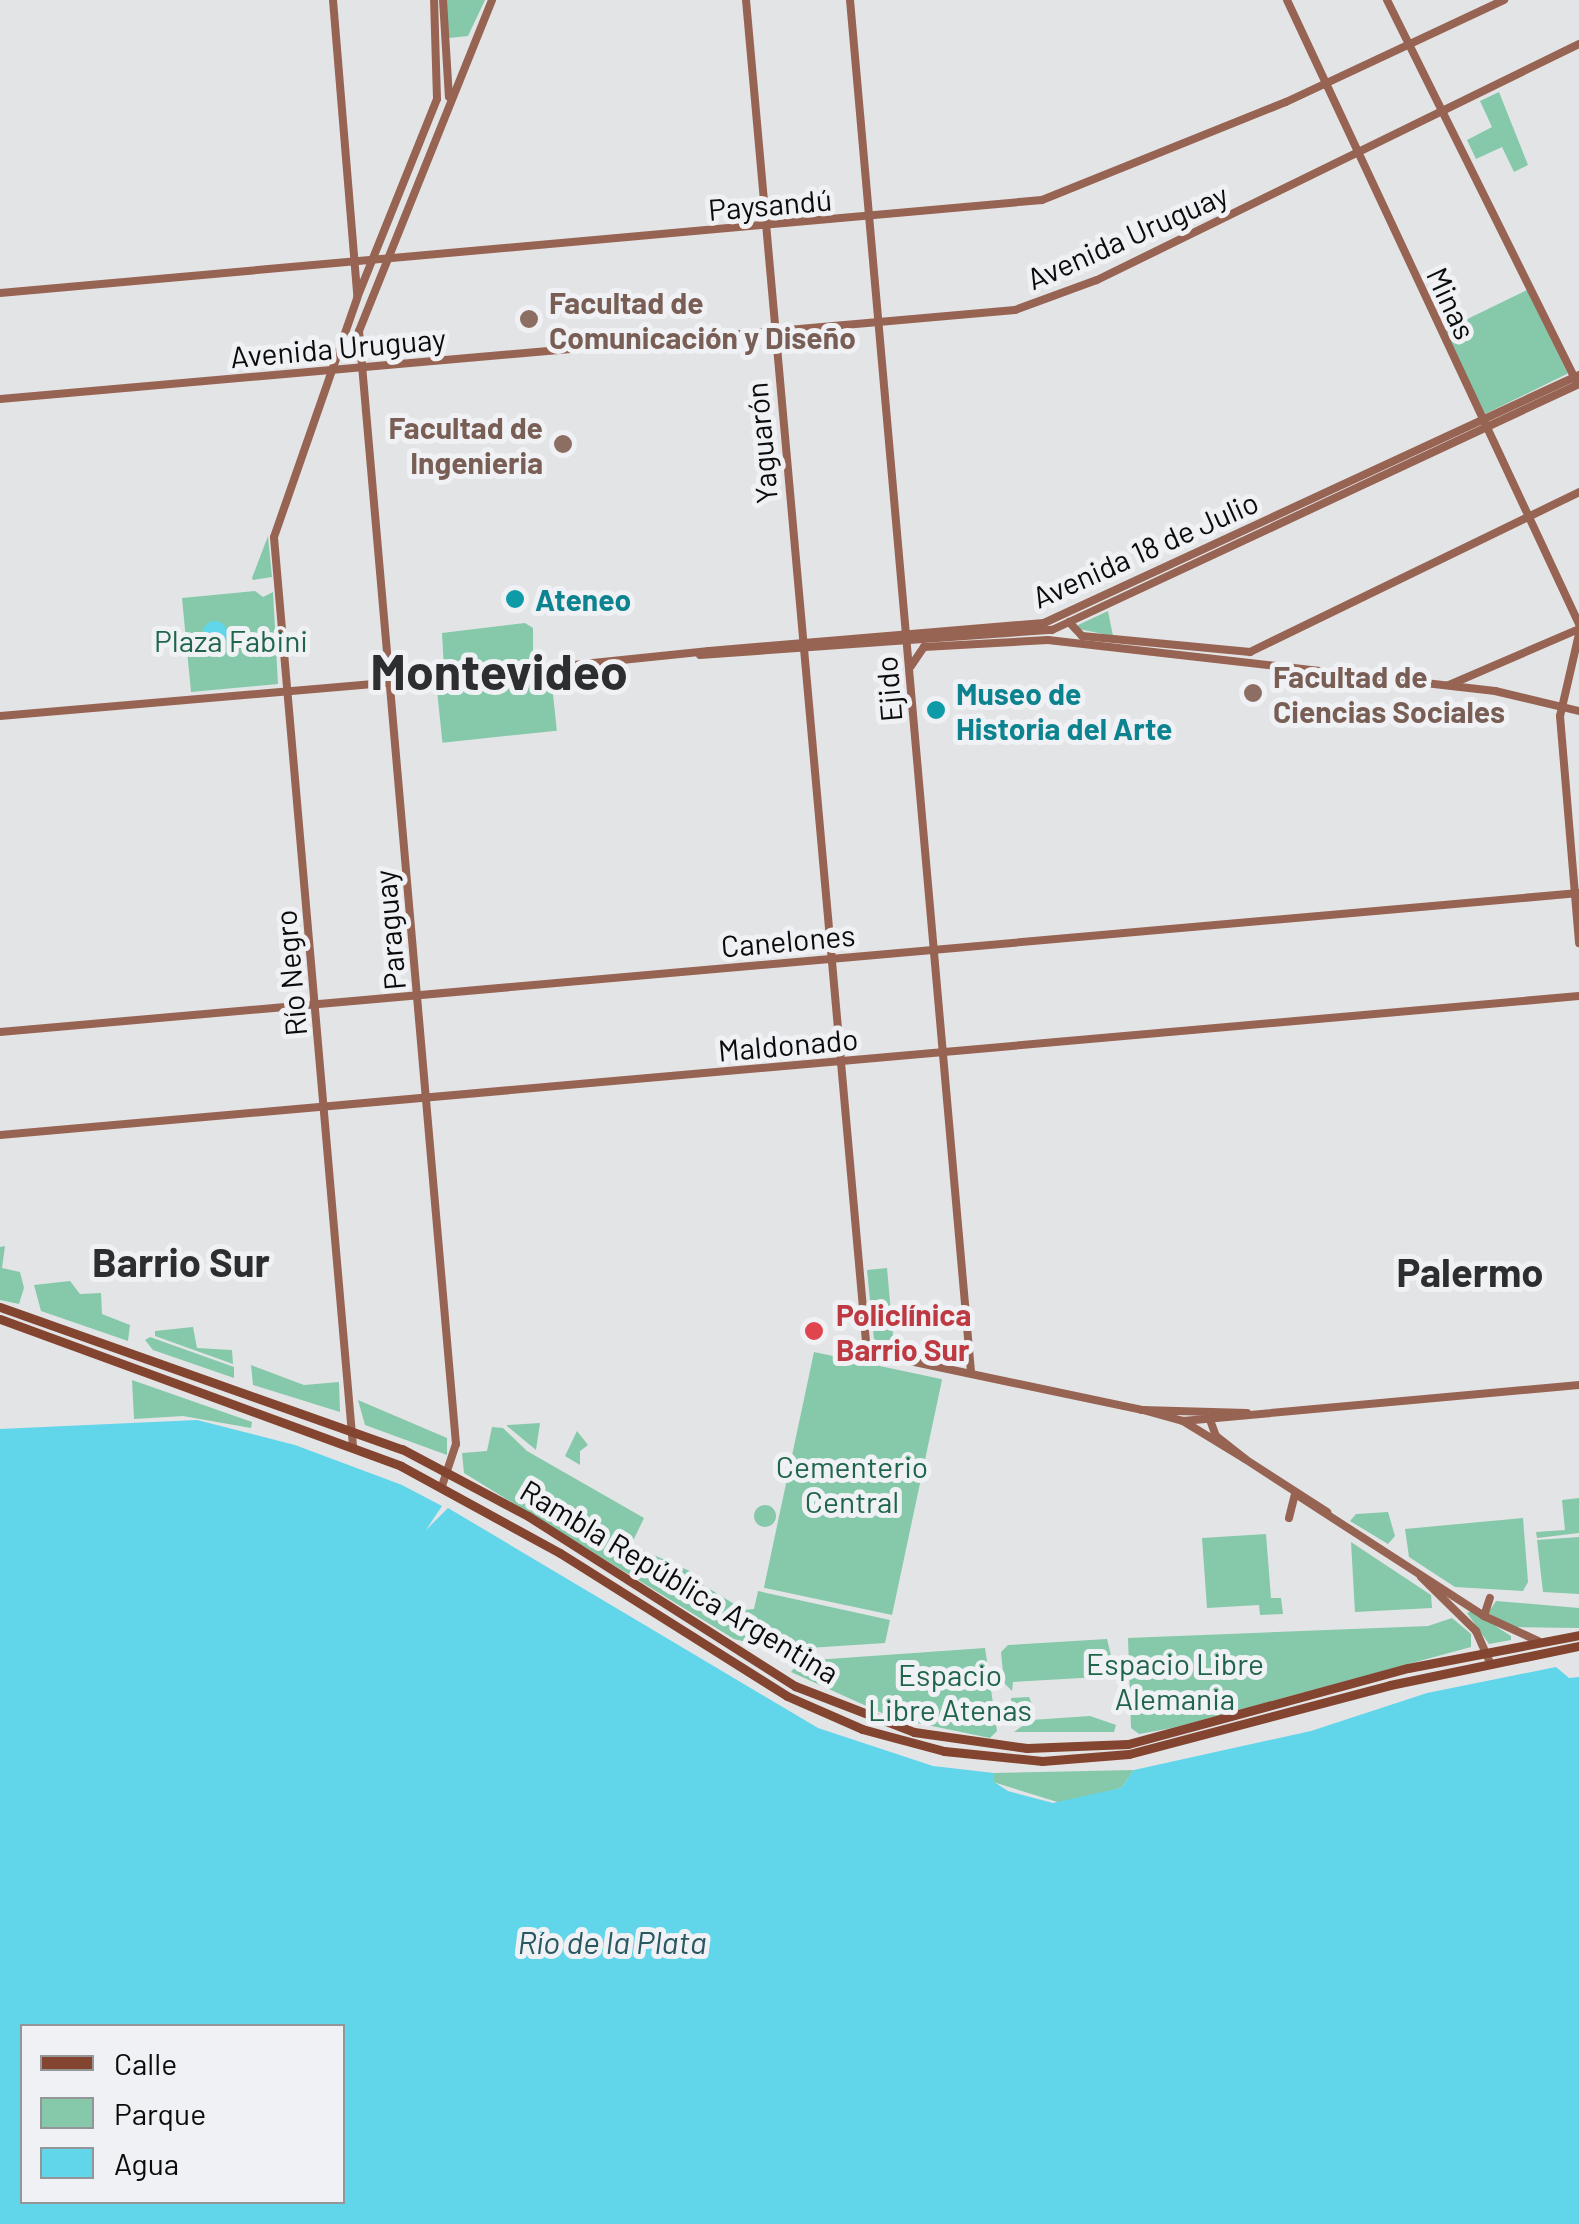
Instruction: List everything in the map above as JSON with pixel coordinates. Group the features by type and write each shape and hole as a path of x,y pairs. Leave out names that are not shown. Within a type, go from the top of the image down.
{"main road":[{"path":"0,1308 136,1361"},
{"path":"0,1319 136,1361"},
{"name":"Rambla República Argentina","path":"136,1361 352,1431 449,1471 795,1686 870,1719 938,1737 1027,1748 1128,1744 1486,1651 1579,1634"},
{"name":"Rambla República Argentina","path":"136,1361 353,1446 442,1486 787,1696 878,1735 967,1756 1060,1761 1162,1749 1490,1662 1579,1646"}],"street":[{"path":"332,0 357,298"},
{"name":"Río Negro","path":"353,1446 274,546 284,498 357,298 437,99 434,0"},
{"path":"443,0 448,106"},
{"name":"Paraguay","path":"442,1486 456,1444 361,322 492,0"},
{"name":"Yaguarón","path":"746,0 868,1352 972,1374"},
{"name":"Ejido","path":"850,0 972,1374"},
{"name":"Minas","path":"1287,0 1579,629"},
{"path":"1388,0 1578,382"},
{"name":"Paysandú","path":"0,293 1042,200 1325,84 1504,0"},
{"name":"Avenida Uruguay","path":"0,399 1015,310 1096,280 1579,44"},
{"name":"Avenida 18 de Julio","path":"905,637 1040,631 1578,382"},
{"path":"1067,619 1082,636 1250,652 1579,492"},
{"name":"Avenida 18 de Julio","path":"0,716 463,676 494,680 525,670 1067,619"},
{"path":"1435,687 1463,682 1579,629"},
{"path":"1579,629 1561,706 1579,943"},
{"name":"Avenida 18 de Julio","path":"941,638 956,645"},
{"name":"Avenida 18 de Julio","path":"909,670 924,647 941,638"},
{"name":"Avenida 18 de Julio","path":"924,647 1023,640 1435,687"},
{"name":"Avenida 18 de Julio","path":"463,676 493,665 525,670"},
{"path":"1435,687 1507,693 1579,710"},
{"name":"Canelones","path":"0,1032 1577,894"},
{"name":"Maldonado","path":"0,1135 1579,996"},
{"path":"972,1374 1183,1422 1484,1616 1538,1641"},
{"path":"1183,1422 1208,1416 1579,1385"},
{"path":"1142,1410 1208,1416"},
{"path":"1208,1416 1216,1436 1244,1460"},
{"path":"1289,1518 1298,1496"},
{"path":"1421,1577 1476,1630 1490,1662"},
{"path":"1484,1616 1490,1598"}],"green space":[{"path":"445,0 485,0 468,36 449,38"},
{"path":"1499,92 1528,165 1514,172 1502,147 1476,159 1467,140 1492,127 1480,101"},
{"path":"1527,290 1568,374 1485,414 1444,330"},
{"path":"268,536 272,577 253,580 252,578"},
{"name":"Plaza Fabini","path":"255,591 263,597 273,592 278,684 191,692 182,598"},
{"path":"1108,611 1113,636 1079,629 1078,625"},
{"path":"525,623 533,628 533,661 444,669 442,633"},
{"path":"551,675 557,731 442,743 437,687"},
{"path":"5,1246 2,1268 20,1272 24,1288 19,1304 0,1300 0,1247"},
{"path":"150,1255 162,1267 150,1279 138,1267"},
{"path":"887,1268 894,1346 874,1339 867,1270"},
{"path":"70,1281 80,1294 101,1293 102,1314 130,1325 128,1341 41,1311 34,1285"},
{"path":"193,1327 197,1348 232,1350 233,1364 155,1336 155,1331"},
{"path":"150,1337 234,1367 234,1378 153,1350 145,1340"},
{"name":"Cementerio Central","path":"814,1352 942,1379 892,1615 764,1588"},
{"path":"251,1365 304,1385 339,1382 340,1412 253,1385"},
{"path":"132,1380 252,1422 251,1428 183,1416 134,1419"},
{"path":"358,1400 447,1438 447,1455 365,1425"},
{"path":"540,1423 536,1450 507,1426 507,1425"},
{"path":"492,1427 503,1428 527,1451 644,1518 631,1545 692,1572 690,1577 744,1610 754,1609 758,1591 890,1620 885,1643 778,1650 734,1639 464,1473 462,1453 487,1451"},
{"path":"577,1431 588,1445 580,1451 580,1465 565,1456"},
{"path":"1579,1498 1579,1533 1537,1538 1536,1532 1565,1530 1562,1500"},
{"path":"761,1505 769,1505 776,1516 769,1527 761,1527 754,1520 754,1512"},
{"path":"1388,1512 1395,1536 1388,1544 1350,1521 1356,1514"},
{"path":"1523,1518 1528,1582 1523,1591 1455,1587 1409,1557 1405,1529"},
{"path":"1266,1534 1271,1598 1281,1598 1283,1614 1260,1615 1259,1605 1207,1608 1202,1538"},
{"path":"1579,1537 1579,1594 1543,1592 1537,1540"},
{"path":"1351,1542 1431,1595 1432,1608 1355,1612"},
{"path":"1496,1601 1579,1608 1579,1628 1512,1627 1488,1613"},
{"path":"1472,1611 1511,1636 1511,1640 1489,1644 1467,1613"},
{"name":"Espacio Libre Alemania","path":"1452,1618 1471,1634 1471,1647 1172,1728 1139,1734 1131,1728 1128,1638 1428,1626"},
{"path":"1107,1639 1116,1676 1013,1682 1012,1691 1004,1683 1001,1652 1008,1645"},
{"name":"Espacio Libre Atenas","path":"985,1648 997,1731 990,1738 893,1718 791,1672 800,1661"},
{"path":"1029,1697 1034,1709 1013,1721 1011,1698"},
{"path":"1090,1716 1116,1725 1114,1732 1014,1732 1031,1720"},
{"path":"1134,1770 1121,1788 1064,1804 993,1782 994,1773"}],"water":[{"path":"215,621 224,624 224,642 215,645 206,642 203,633 206,624"},
{"name":"Río de la Plata","path":"197,1420 295,1445 402,1485 442,1506 426,1530 448,1508 818,1728 933,1766 994,1773 994,1782 1008,1791 1053,1803 1121,1788 1134,1770 1311,1731 1427,1693 1556,1667 1569,1678 1579,1677 1579,2224 0,2224 0,1429"}],"place":[{"name":"Facultad de Comunicación y Diseño","path":"529,319"},
{"name":"Facultad de Ingenieria","path":"563,444"},
{"name":"Ateneo","path":"515,599"},
{"name":"Facultad de Ciencias Sociales","path":"1253,693"},
{"name":"Museo de Historia del Arte","path":"936,710"},
{"name":"Policlínica Barrio Sur","path":"814,1331"}],"district":[{"name":"Montevideo","path":"499,671"},
{"name":"Barrio Sur","path":"181,1261"},
{"name":"Palermo","path":"1470,1271"}]}
